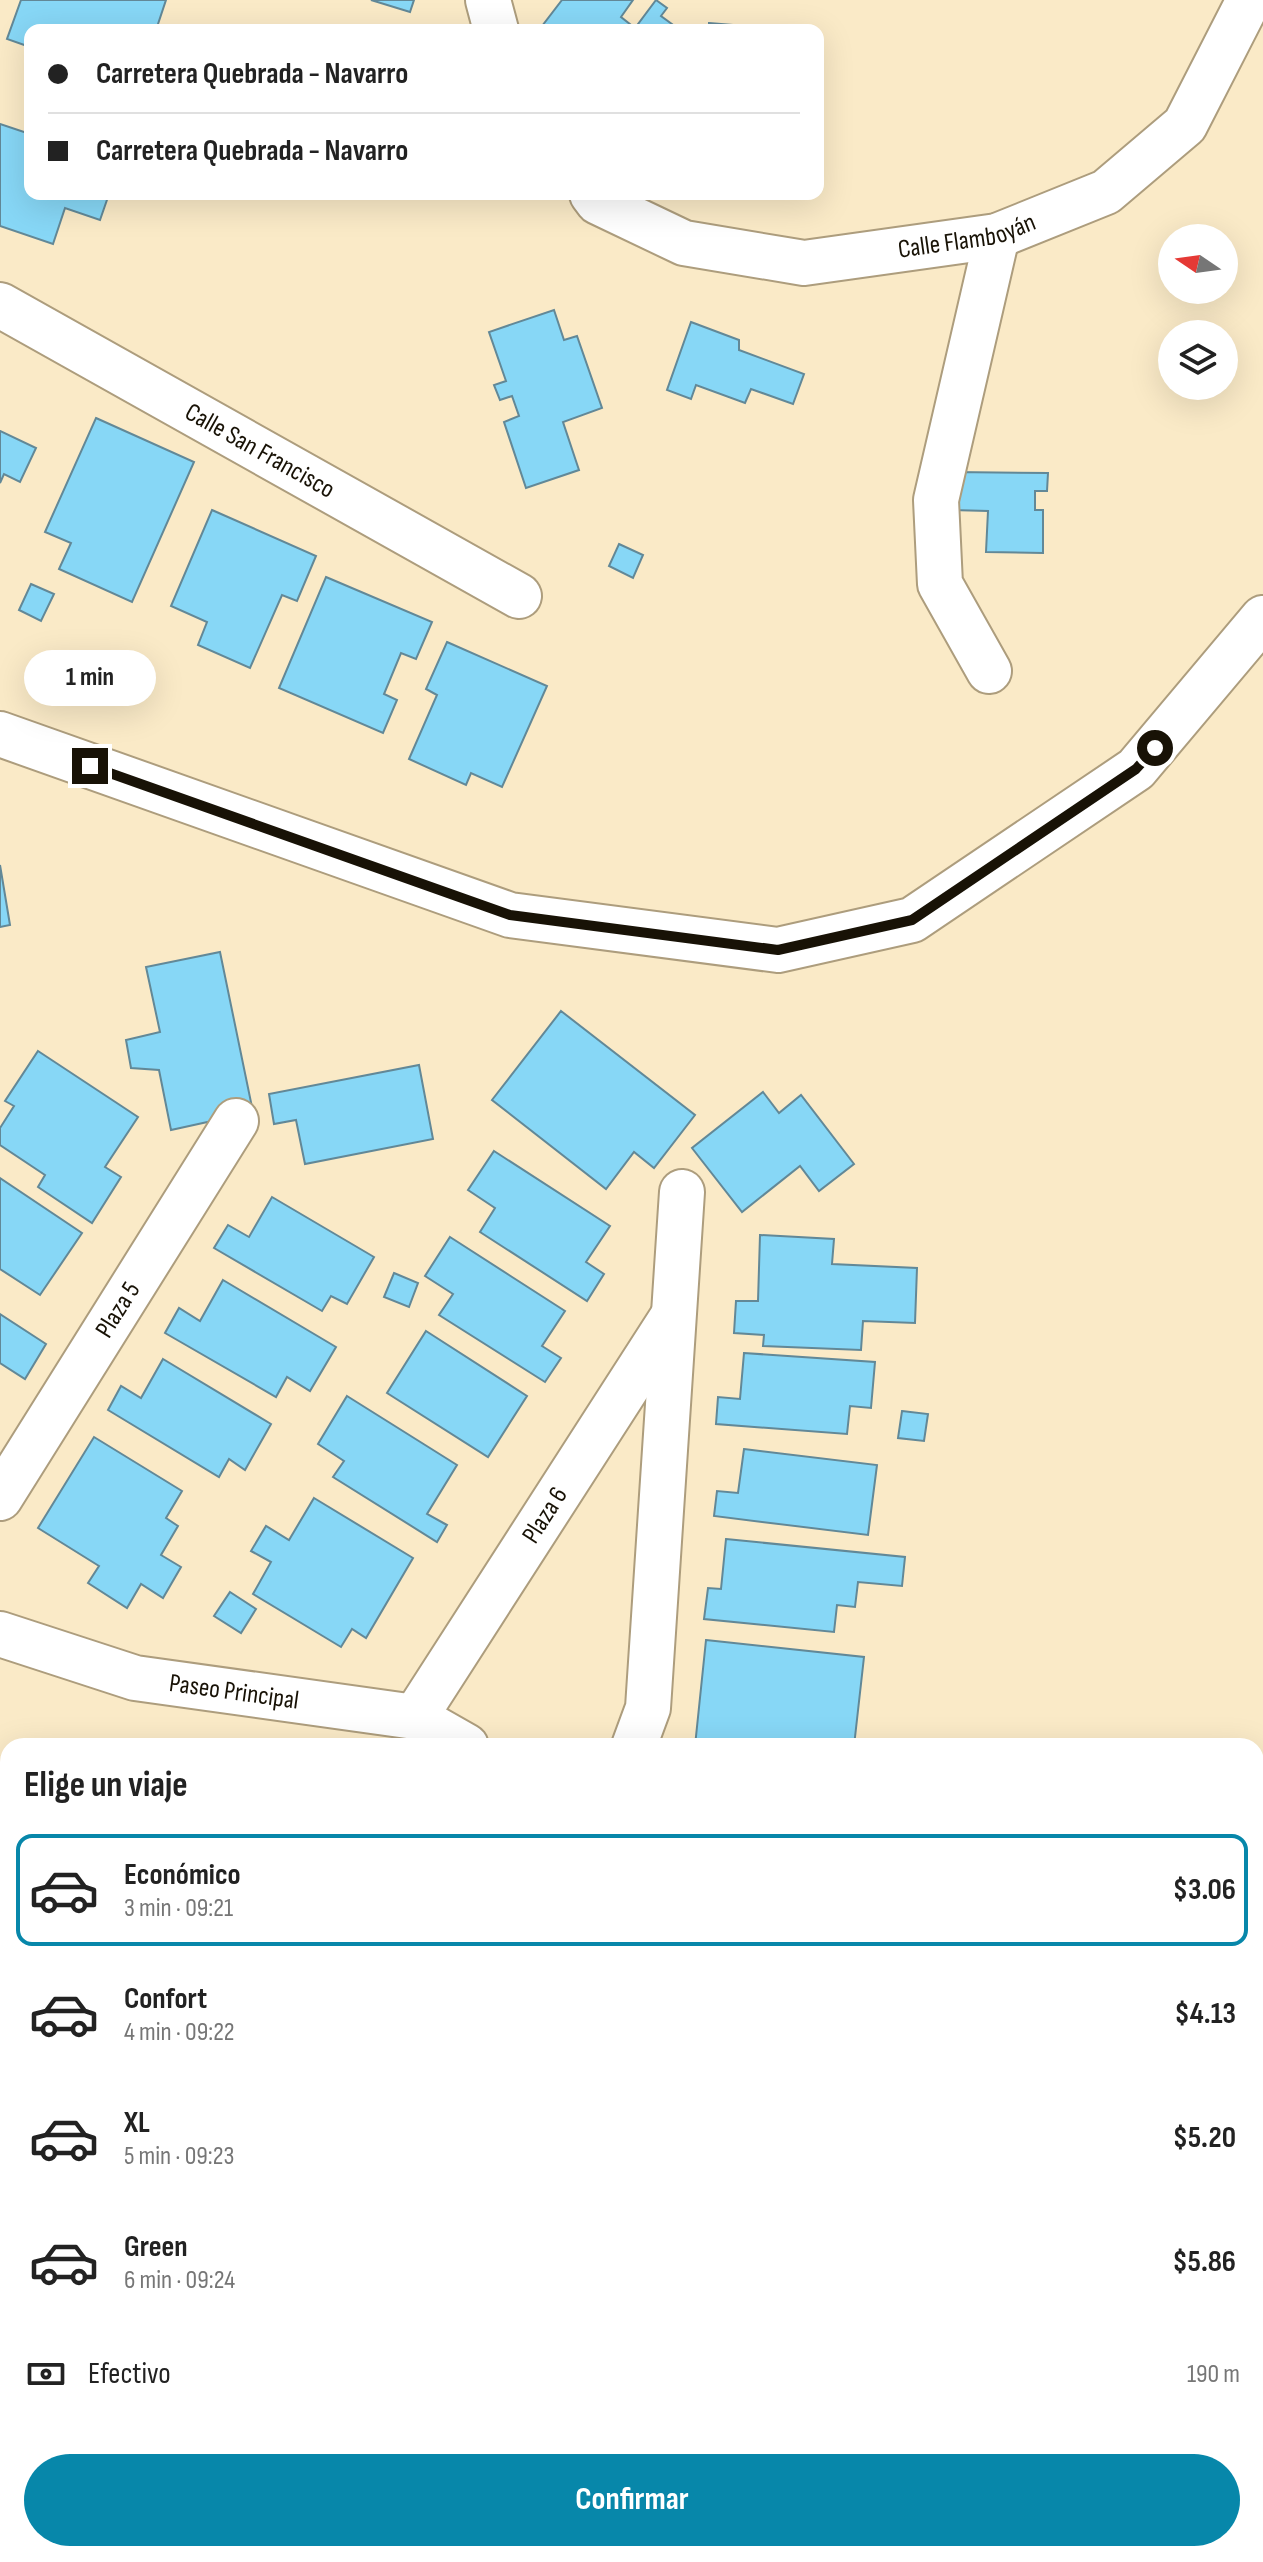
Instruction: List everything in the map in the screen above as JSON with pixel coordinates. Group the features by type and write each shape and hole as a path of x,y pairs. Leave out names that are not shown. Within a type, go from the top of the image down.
{"street":[{"path":"488,0 494,24"},
{"name":"Calle Flamboyán","path":"596,200 684,243 804,263 997,236 1106,192 1185,125 1249,0"},
{"path":"989,671 940,584 936,500 997,236"},
{"name":"Calle San Francisco","path":"0,305 519,596"},
{"path":"0,734 510,915 778,950 912,920 1136,769 1263,618"},
{"name":"Plaza 5","path":"0,1498 236,1121"},
{"name":"Plaza 6","path":"637,1738 648,1708 682,1192"},
{"name":"Plaza 6","path":"415,1717 675,1314"},
{"name":"Paseo Principal","path":"0,1634 135,1678 415,1717 452,1738"}],"building":[{"path":"21,0 166,0 158,24 24,24 24,45 7,39"},
{"path":"371,0 414,0 410,12"},
{"path":"562,0 633,0 621,17 630,24 544,24"},
{"path":"656,0 667,8 661,16 672,24 638,24"},
{"path":"0,124 24,132 24,200 107,200 100,220 65,208 53,244 0,226"},
{"path":"554,310 564,340 577,336 602,408 563,422 579,470 526,488 504,422 519,416 512,396 500,400 494,385 506,381 489,332"},
{"path":"691,322 739,340 739,350 804,374 793,404 751,389 745,403 696,385 691,399 667,390"},
{"path":"96,418 194,462 132,602 59,569 71,543 45,532"},
{"path":"0,431 36,448 20,482 4,474 0,483"},
{"path":"953,472 1048,473 1047,491 1035,491 1035,510 1043,510 1043,553 986,552 988,511 952,510"},
{"path":"212,510 316,556 297,601 282,595 250,668 198,645 207,622 171,606"},
{"path":"619,544 643,555 633,578 609,566"},
{"path":"326,577 432,622 416,659 401,653 384,694 397,700 383,733 279,688"},
{"path":"31,584 54,594 41,621 19,610"},
{"path":"447,642 547,686 502,787 471,773 466,785 409,759 437,695 426,689"},
{"path":"0,865 10,925 0,927"},
{"path":"220,952 253,1112 171,1130 159,1070 131,1068 126,1040 160,1032 146,967"},
{"path":"561,1011 695,1115 654,1168 634,1152 606,1189 492,1100"},
{"path":"38,1051 138,1117 105,1167 121,1177 92,1223 38,1187 45,1175 0,1145 0,1128 14,1106 5,1101"},
{"path":"419,1065 433,1139 305,1164 296,1120 274,1124 269,1094"},
{"path":"763,1092 779,1113 801,1095 854,1164 819,1191 800,1166 742,1212 692,1148"},
{"path":"494,1151 610,1226 586,1262 604,1274 587,1301 480,1232 495,1208 468,1190"},
{"path":"0,1178 82,1233 40,1295 0,1269"},
{"path":"272,1197 374,1257 347,1304 331,1296 322,1311 214,1248 228,1225 249,1237"},
{"path":"760,1235 834,1239 832,1264 917,1268 915,1323 863,1321 861,1350 763,1346 764,1335 734,1333 736,1301 758,1301"},
{"path":"450,1237 565,1311 542,1346 561,1358 545,1382 439,1315 453,1294 425,1276"},
{"path":"394,1273 418,1283 409,1307 384,1297"},
{"path":"223,1280 336,1347 310,1391 287,1377 276,1397 165,1333 179,1308 200,1321"},
{"path":"0,1314 46,1344 25,1379 0,1363"},
{"path":"426,1331 527,1396 488,1457 387,1393"},
{"path":"744,1353 875,1362 871,1408 850,1406 847,1434 716,1424 718,1397 740,1399"},
{"path":"163,1359 271,1424 245,1470 229,1459 219,1477 108,1410 121,1386 141,1398"},
{"path":"347,1396 457,1465 427,1514 447,1525 437,1542 333,1477 344,1461 318,1444"},
{"path":"902,1411 928,1414 924,1441 898,1438"},
{"path":"94,1437 182,1491 166,1518 178,1526 161,1555 181,1567 163,1598 141,1584 127,1608 88,1583 99,1566 38,1528"},
{"path":"744,1449 877,1465 868,1535 714,1516 717,1491 738,1493"},
{"path":"314,1498 413,1558 366,1638 352,1629 341,1647 253,1594 271,1562 251,1551 266,1526 289,1540"},
{"path":"726,1539 905,1557 902,1586 858,1582 855,1607 837,1605 834,1632 704,1619 708,1588 721,1589"},
{"path":"230,1592 256,1609 241,1633 214,1616"},
{"path":"706,1640 864,1657 855,1738 696,1738"}],"route":[{"path":"90,766 510,915 778,950 912,920 1136,769 1155,748"}]}
